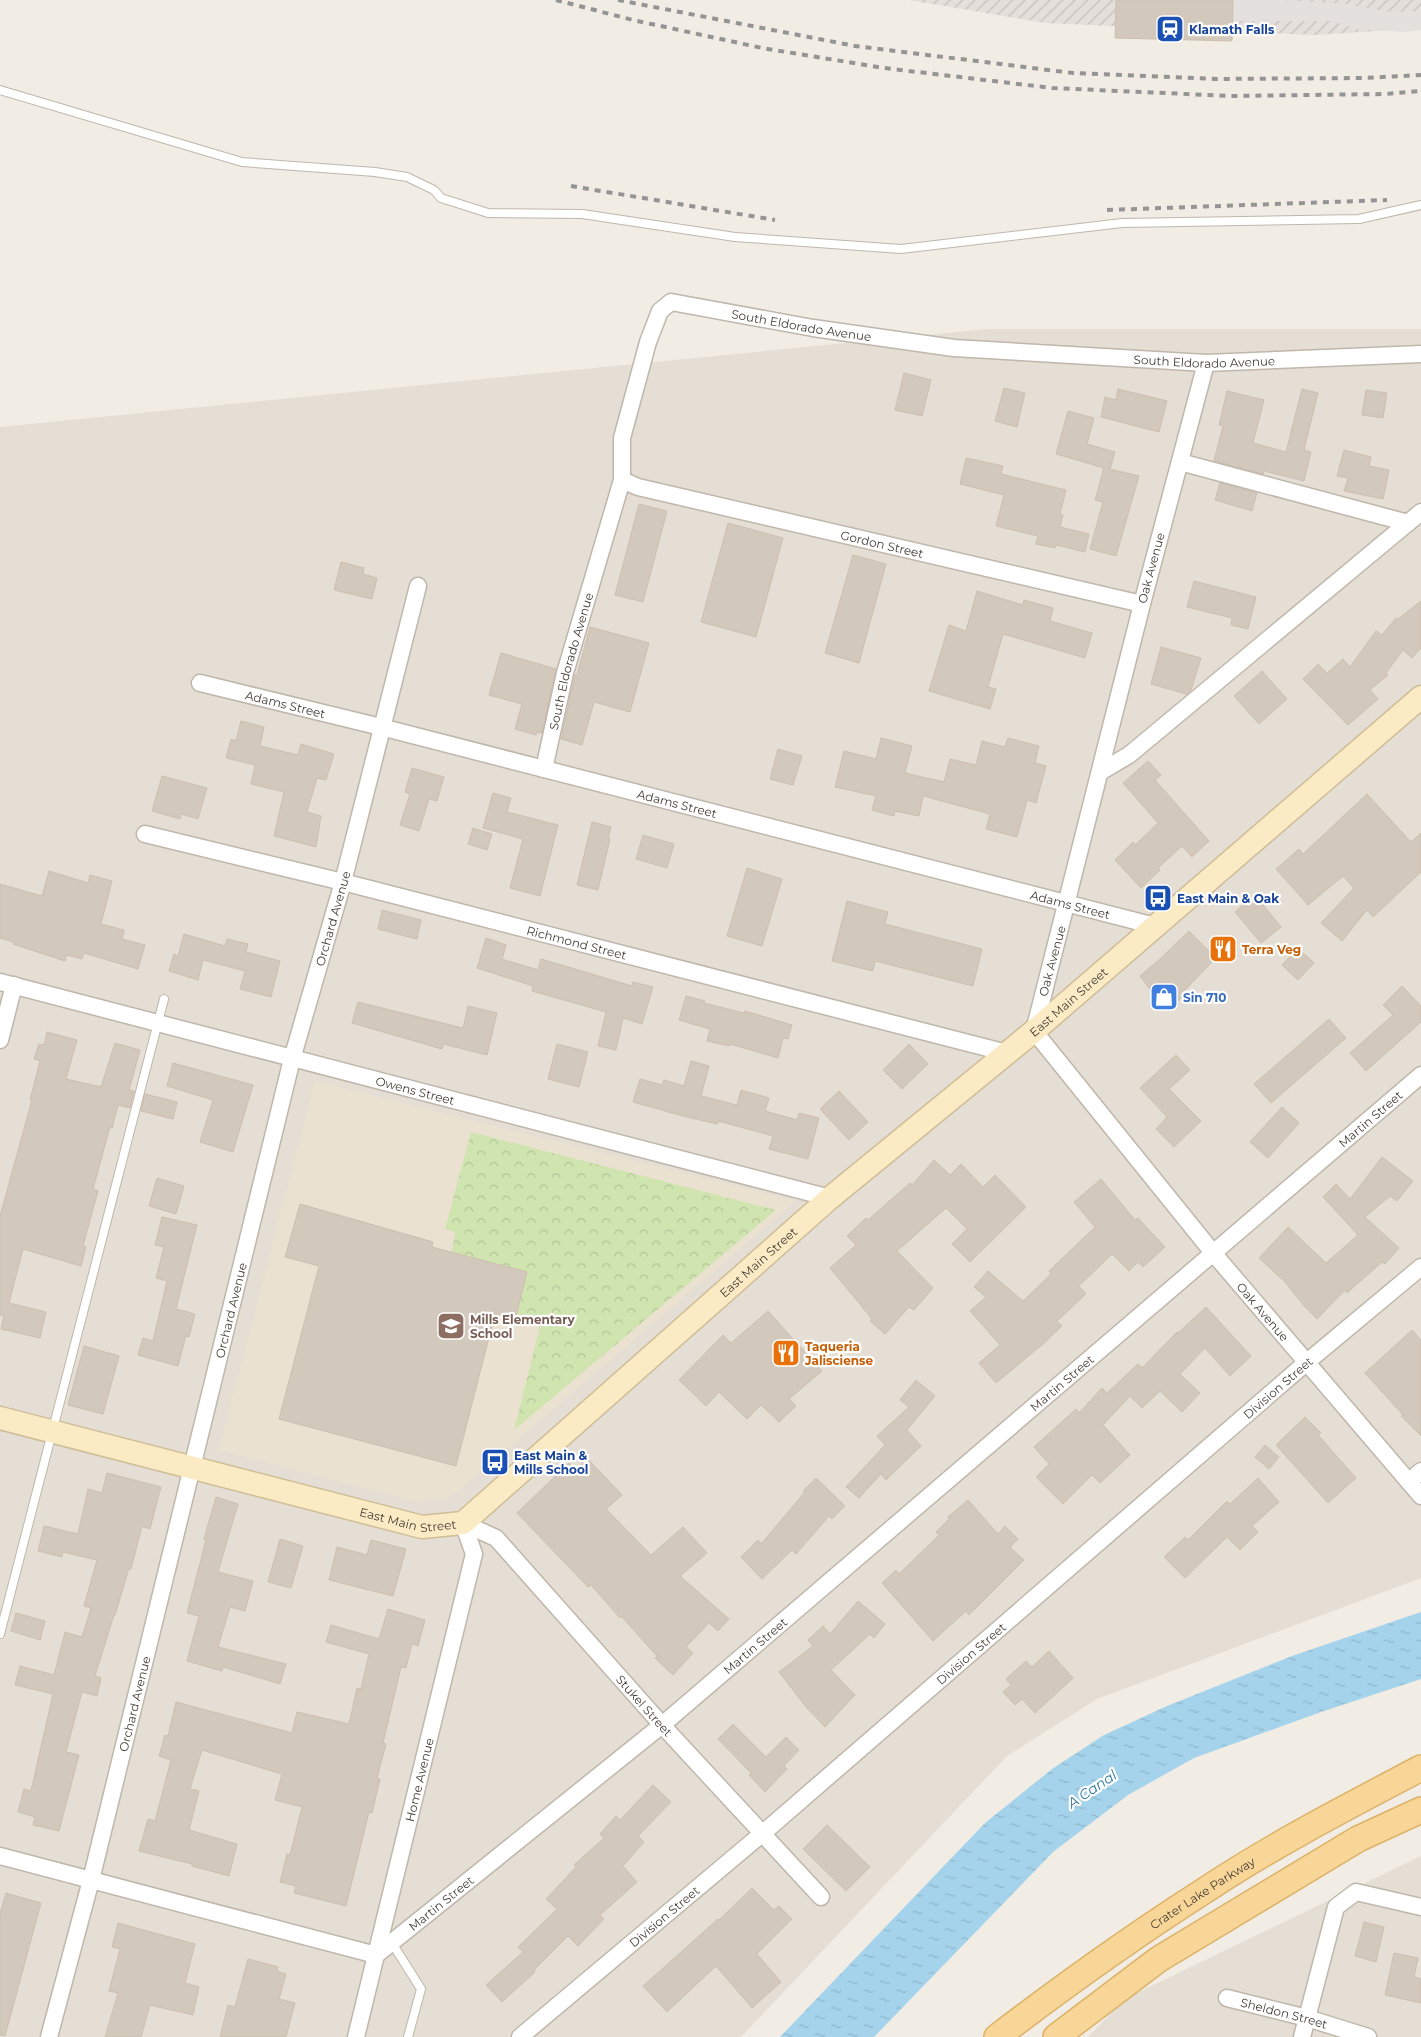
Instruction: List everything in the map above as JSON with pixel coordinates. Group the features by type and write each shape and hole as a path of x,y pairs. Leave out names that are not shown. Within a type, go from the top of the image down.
{"main road":[{"name":"Crater Lake Parkway","path":"997,2037 1069,1982 1208,1888 1321,1820 1421,1768"},
{"path":"1056,2037 1159,1959 1358,1839 1421,1810"}],"street":[{"name":"South Eldorado Avenue","path":"544,769 565,673 622,480 622,438 648,342 660,311 671,302 813,328 954,348 1206,363 1421,354"},
{"name":"Oak Avenue","path":"1206,363 1142,604 1034,1031 1214,1254 1307,1362 1415,1477 1421,1496"},
{"path":"1180,462 1408,523"},
{"name":"Gordon Street","path":"622,480 638,487 1142,604"},
{"path":"1100,772 1129,755 1421,512"},
{"name":"Orchard Avenue","path":"49,2037 91,1880 292,1060 343,882 418,586"},
{"name":"Adams Street","path":"200,683 381,727 1155,926"},
{"name":"East Main Street","path":"0,1418 422,1527 463,1523 830,1198 1034,1031 1421,697"},
{"name":"Richmond Street","path":"145,834 343,882 1007,1053"},
{"path":"0,1040 7,984"},
{"name":"Owens Street","path":"7,984 292,1060 830,1198"},
{"name":"Martin Street","path":"376,1955 662,1725 1421,1075"},
{"name":"Division Street","path":"520,2037 763,1833 1307,1362 1421,1267"},
{"name":"Stukel Street","path":"463,1523 496,1538 662,1725 821,1897"},
{"name":"Home Avenue","path":"356,2037 474,1554 463,1523"},
{"path":"0,1856 376,1955"},
{"path":"1302,2037 1336,1907 1356,1892 1421,1907"},
{"name":"Sheldon Street","path":"1227,1998 1307,2018 1368,2037"}],"lane":[{"path":"0,90 242,162 376,172 407,177 434,190 441,198 488,213 582,214 735,237 901,249 1122,223 1360,219 1421,205"},
{"path":"0,1634 164,999"},
{"path":"392,1943 422,1989 408,2037"}],"shaded area":[{"path":"909,0 1421,0 1421,28 1315,35 1045,23"},
{"path":"1233,0 1284,0 1346,4 1389,12 1421,11 1421,30 1404,32 1355,29 1333,21 1232,21"},
{"path":"987,329 1421,329 1421,1578 1097,1699 1007,1756 741,2037 0,2037 0,427"},
{"name":"Mills Elementary School","path":"315,1081 796,1201 452,1496 420,1503 219,1450"},
{"path":"1421,1856 1421,2037 1088,2037 1124,1999"}],"green space":[{"path":"471,1132 776,1210 514,1430 540,1326 515,1320 527,1272 452,1252 455,1232 445,1229"}],"water":[{"name":"A Canal","path":"1421,1612 1421,1679 1321,1712 1194,1758 1128,1795 1053,1852 874,2037 780,2037 985,1823 1052,1769 1104,1735 1167,1706 1292,1656"}],"building":[{"path":"1116,0 1233,0 1232,41 1115,38"},
{"path":"904,373 931,380 922,416 895,410"},
{"path":"1004,388 1025,393 1017,427 995,421"},
{"path":"1118,389 1167,401 1159,432 1101,417 1105,397 1116,400"},
{"path":"1302,389 1318,393 1304,450 1311,452 1304,481 1264,471 1263,474 1214,461 1223,426 1219,425 1227,391 1264,400 1253,443 1286,452"},
{"path":"1366,390 1387,393 1383,418 1362,415"},
{"path":"1068,411 1094,418 1087,444 1115,452 1110,469 1139,476 1116,556 1090,549 1103,502 1095,500 1104,468 1056,454"},
{"path":"1344,450 1371,457 1369,466 1389,470 1383,499 1344,491 1348,478 1337,476"},
{"path":"966,458 1003,466 1001,474 1066,490 1060,514 1063,515 1060,527 1089,534 1085,552 1056,545 1055,548 1036,544 1038,536 996,526 1004,495 960,484"},
{"path":"1220,483 1257,493 1252,511 1215,500"},
{"path":"639,504 667,511 643,602 615,595"},
{"path":"728,523 783,538 756,637 701,622"},
{"path":"853,555 886,564 859,663 825,653"},
{"path":"341,562 364,568 363,574 377,578 372,599 334,590"},
{"path":"1194,581 1256,597 1248,629 1231,625 1232,618 1187,607"},
{"path":"977,591 1023,605 1024,600 1053,608 1050,621 1092,633 1085,658 1003,634 988,687 996,689 990,709 929,691 949,625 966,631"},
{"path":"1421,601 1421,648 1412,658 1403,650 1386,673 1388,675 1370,690 1378,699 1348,725 1303,679 1318,664 1327,673 1343,659 1350,667 1376,631 1382,635 1396,618 1398,619"},
{"path":"590,627 649,643 630,712 594,702 582,745 561,739 575,675 577,675"},
{"path":"1161,647 1201,658 1191,690 1186,694 1151,684"},
{"path":"501,653 556,669 542,733 537,732 536,735 515,729 522,704 489,695"},
{"path":"1262,671 1287,699 1259,724 1234,696"},
{"path":"241,721 264,727 260,746 298,755 301,744 334,754 326,780 317,778 307,812 321,816 316,847 274,836 284,792 251,784 255,765 226,758 231,739 236,741"},
{"path":"881,738 912,746 905,773 944,782 950,759 976,765 982,741 1005,747 1008,738 1039,746 1035,763 1046,766 1036,803 1027,800 1017,837 986,829 990,814 923,796 919,816 895,811 894,816 872,810 876,796 835,787 844,751 876,759"},
{"path":"778,749 802,756 793,785 770,779"},
{"path":"1148,761 1161,775 1155,780 1209,841 1192,857 1182,846 1158,868 1160,870 1141,888 1115,860 1133,842 1135,845 1158,823 1123,783"},
{"path":"412,768 444,777 437,801 429,799 419,831 400,825 410,794 405,792"},
{"path":"162,776 207,788 198,819 181,814 180,819 152,811"},
{"path":"493,793 511,798 507,812 558,825 540,896 510,888 523,839 483,828"},
{"path":"1367,794 1411,842 1421,833 1421,872 1373,917 1367,910 1342,941 1321,923 1354,888 1343,876 1308,905 1276,869 1299,849 1303,854"},
{"path":"592,822 611,827 598,890 577,885"},
{"path":"473,828 492,834 487,850 468,844"},
{"path":"643,835 674,844 667,868 636,859"},
{"path":"747,868 782,879 762,946 727,936"},
{"path":"49,871 88,883 90,875 112,881 101,924 124,930 122,939 145,945 138,969 84,953 82,959 66,955 65,961 0,938 0,884 42,896"},
{"path":"1255,895 1281,927 1261,943 1235,912"},
{"path":"847,901 888,912 885,924 982,949 973,986 875,961 873,971 832,961"},
{"path":"382,910 421,920 417,939 378,929"},
{"path":"1189,931 1216,958 1182,993 1184,996 1166,1010 1140,976"},
{"path":"184,934 225,946 227,939 248,944 246,952 280,961 271,997 240,989 245,971 203,960 198,980 169,971 174,954 178,956"},
{"path":"486,938 506,945 502,959 538,970 541,959 632,986 633,982 653,987 642,1024 623,1018 616,1050 598,1046 606,1012 532,991 533,986 477,968"},
{"path":"1298,948 1314,963 1298,980 1282,965"},
{"path":"1402,986 1421,1006 1421,1022 1366,1071 1350,1053 1393,1015 1383,1005"},
{"path":"686,996 705,1001 704,1003 744,1013 745,1011 792,1025 788,1039 783,1038 778,1058 730,1044 730,1046 707,1041 710,1029 679,1020"},
{"path":"358,1002 463,1028 468,1006 497,1013 487,1055 443,1044 442,1049 352,1023"},
{"path":"1329,1019 1346,1038 1271,1103 1254,1084"},
{"path":"47,1032 77,1040 66,1079 101,1087 115,1043 140,1050 129,1090 134,1091 130,1108 118,1105 93,1189 98,1191 83,1246 86,1247 81,1266 23,1249 9,1303 46,1312 40,1338 1,1329 4,1315 0,1315 0,1216 32,1100 30,1100 40,1061 34,1059 39,1044 44,1045"},
{"path":"557,1044 588,1052 579,1087 548,1079"},
{"path":"909,1044 928,1064 902,1089 883,1070"},
{"path":"1176,1055 1190,1070 1169,1089 1201,1121 1174,1147 1156,1129 1167,1117 1140,1088"},
{"path":"691,1061 709,1066 701,1096 737,1105 741,1090 769,1098 765,1111 797,1120 799,1113 819,1118 808,1159 769,1149 773,1136 718,1121 717,1124 683,1116 633,1102 640,1079 662,1085 664,1080 684,1086"},
{"path":"173,1063 253,1085 233,1152 200,1142 213,1100 167,1086"},
{"path":"839,1091 868,1122 849,1140 820,1109"},
{"path":"145,1094 177,1102 173,1119 141,1111"},
{"path":"1282,1107 1299,1123 1268,1158 1250,1142"},
{"path":"1382,1157 1413,1181 1397,1201 1390,1196 1365,1217 1399,1248 1385,1264 1382,1262 1347,1293 1345,1290 1317,1319 1285,1282 1259,1258 1288,1227 1326,1263 1358,1235 1323,1197 1336,1184 1350,1199"},
{"path":"934,1160 950,1175 961,1164 983,1187 995,1175 1026,1207 970,1262 952,1244 967,1229 946,1208 897,1251 933,1288 914,1310 909,1307 885,1334 870,1321 872,1319 830,1268 856,1245 847,1236 866,1218 868,1220 910,1183 912,1185"},
{"path":"157,1178 184,1186 176,1214 149,1206"},
{"path":"1101,1179 1135,1220 1138,1218 1165,1247 1143,1267 1138,1262 1129,1271 1112,1254 1079,1286 1086,1294 1057,1321 1062,1326 996,1383 979,1363 1000,1345 970,1311 986,1297 974,1287 988,1271 1023,1301 1051,1274 1049,1271 1095,1227 1074,1202"},
{"path":"300,1204 433,1242 432,1247 527,1272 515,1320 495,1314 456,1466 279,1419 319,1266 285,1257"},
{"path":"162,1217 197,1225 176,1309 195,1314 189,1337 186,1336 178,1366 138,1355 143,1338 153,1341 167,1281 156,1278 164,1247 155,1245"},
{"path":"1206,1307 1251,1356 1230,1376 1205,1348 1180,1374 1200,1393 1182,1412 1160,1391 1142,1408 1130,1396 1103,1425 1130,1455 1100,1483 1092,1475 1063,1504 1036,1477 1049,1464 1034,1447 1076,1409 1079,1413 1102,1388 1107,1393 1138,1364 1142,1368 1177,1332"},
{"path":"768,1311 822,1371 789,1399 796,1406 779,1422 761,1405 747,1419 719,1392 706,1406 679,1380 723,1335 731,1343"},
{"path":"1412,1330 1421,1340 1421,1436 1401,1416 1403,1415 1365,1373"},
{"path":"84,1346 119,1356 103,1414 68,1405"},
{"path":"916,1380 935,1396 907,1430 921,1446 886,1480 881,1474 859,1498 846,1487 885,1445 877,1436 909,1407 900,1400"},
{"path":"1305,1417 1321,1433 1318,1435 1356,1478 1328,1503 1276,1445"},
{"path":"1265,1445 1279,1457 1269,1469 1255,1457"},
{"path":"587,1458 622,1495 606,1509 651,1555 683,1527 707,1553 680,1576 729,1619 718,1631 709,1623 686,1647 693,1653 673,1675 655,1658 657,1656 621,1616 620,1618 591,1585 588,1587 517,1513 569,1463 575,1470"},
{"path":"107,1473 161,1487 150,1529 142,1526 131,1569 129,1568 95,1676 101,1678 97,1696 82,1692 66,1752 79,1755 59,1831 33,1825 35,1817 18,1812 24,1789 31,1791 53,1694 15,1685 20,1666 54,1675 65,1632 82,1637 91,1608 84,1606 97,1560 63,1552 62,1557 38,1551 44,1526 78,1534 88,1489 102,1493"},
{"path":"816,1478 845,1506 832,1519 829,1516 796,1554 792,1550 762,1579 741,1557 758,1540 761,1544 805,1492 803,1491"},
{"path":"1258,1478 1279,1502 1252,1526 1258,1532 1240,1550 1227,1537 1185,1578 1164,1557 1185,1537 1188,1540 1227,1501 1230,1504"},
{"path":"216,1497 238,1504 218,1572 253,1581 245,1611 230,1607 218,1647 286,1664 280,1684 223,1667 222,1671 187,1661 199,1616 187,1613"},
{"path":"968,1500 998,1534 1005,1526 1018,1539 1010,1547 1024,1560 969,1615 966,1611 933,1641 882,1583 896,1570 899,1574 939,1535 936,1532 949,1519 948,1517"},
{"path":"280,1539 303,1546 291,1588 268,1582"},
{"path":"371,1540 406,1549 393,1596 329,1580 337,1547 367,1555"},
{"path":"858,1601 885,1624 874,1638 870,1634 831,1670 855,1695 825,1727 806,1707 779,1672 813,1646 808,1640 823,1626 830,1634"},
{"path":"388,1609 425,1620 418,1646 412,1644 406,1668 401,1667 383,1743 386,1744 377,1778 380,1779 372,1813 369,1812 346,1906 294,1893 296,1886 280,1882 287,1854 290,1855 302,1807 275,1800 282,1774 202,1750 190,1789 199,1791 189,1830 237,1844 229,1876 192,1866 192,1864 139,1851 148,1819 155,1821 171,1760 159,1756 165,1735 168,1736 176,1702 292,1733 297,1712 349,1724 357,1688 361,1689 369,1654 326,1642 331,1625 379,1639"},
{"path":"16,1613 45,1621 40,1640 11,1631"},
{"path":"1049,1651 1073,1678 1035,1713 1022,1699 1015,1705 1003,1692 1011,1685 1006,1679 1026,1661 1032,1667"},
{"path":"733,1724 766,1757 786,1737 799,1750 784,1766 787,1769 765,1792 749,1775 751,1773 718,1739"},
{"path":"653,1785 671,1802 638,1836 644,1842 623,1866 637,1882 600,1915 604,1919 578,1946 568,1936 534,1970 535,1972 502,2002 486,1985 523,1952 518,1947 557,1909 546,1899 576,1867 574,1865 604,1838 600,1834 616,1816 620,1820"},
{"path":"827,1825 870,1867 846,1891 803,1849"},
{"path":"752,1888 774,1910 779,1906 792,1919 757,1954 781,1982 752,2008 716,1966 667,2012 643,1986 719,1920"},
{"path":"6,1893 41,1903 5,2036 0,2035 0,1914"},
{"path":"1364,1922 1384,1927 1376,1962 1355,1956"},
{"path":"118,1923 195,1944 185,1983 199,1987 193,2015 150,2005 141,2037 105,2037 118,1993 109,1991 120,1949 112,1947"},
{"path":"1394,1953 1418,1958 1414,1977 1421,1979 1421,2003 1385,1995"},
{"path":"248,1959 278,1967 277,1971 286,1974 279,1999 295,2003 286,2037 220,2037 228,2005 235,2007"}],"railway":[{"path":"556,0 633,20 762,48 884,68 1052,88 1231,96 1386,94 1421,91"},
{"path":"618,0 855,46 1073,73 1216,79 1363,78 1421,75"},
{"path":"571,186 775,220"},
{"path":"1107,210 1387,200"}],"place":[{"name":"Klamath Falls","path":"1170,29"},
{"name":"East Main & Oak","path":"1158,898"},
{"name":"Terra Veg","path":"1223,949"},
{"name":"Sin 710","path":"1164,997"},
{"name":"Mills Elementary School","path":"451,1326"},
{"name":"Taqueria Jalisciense","path":"786,1353"},
{"name":"East Main & Mills School","path":"495,1462"}]}
